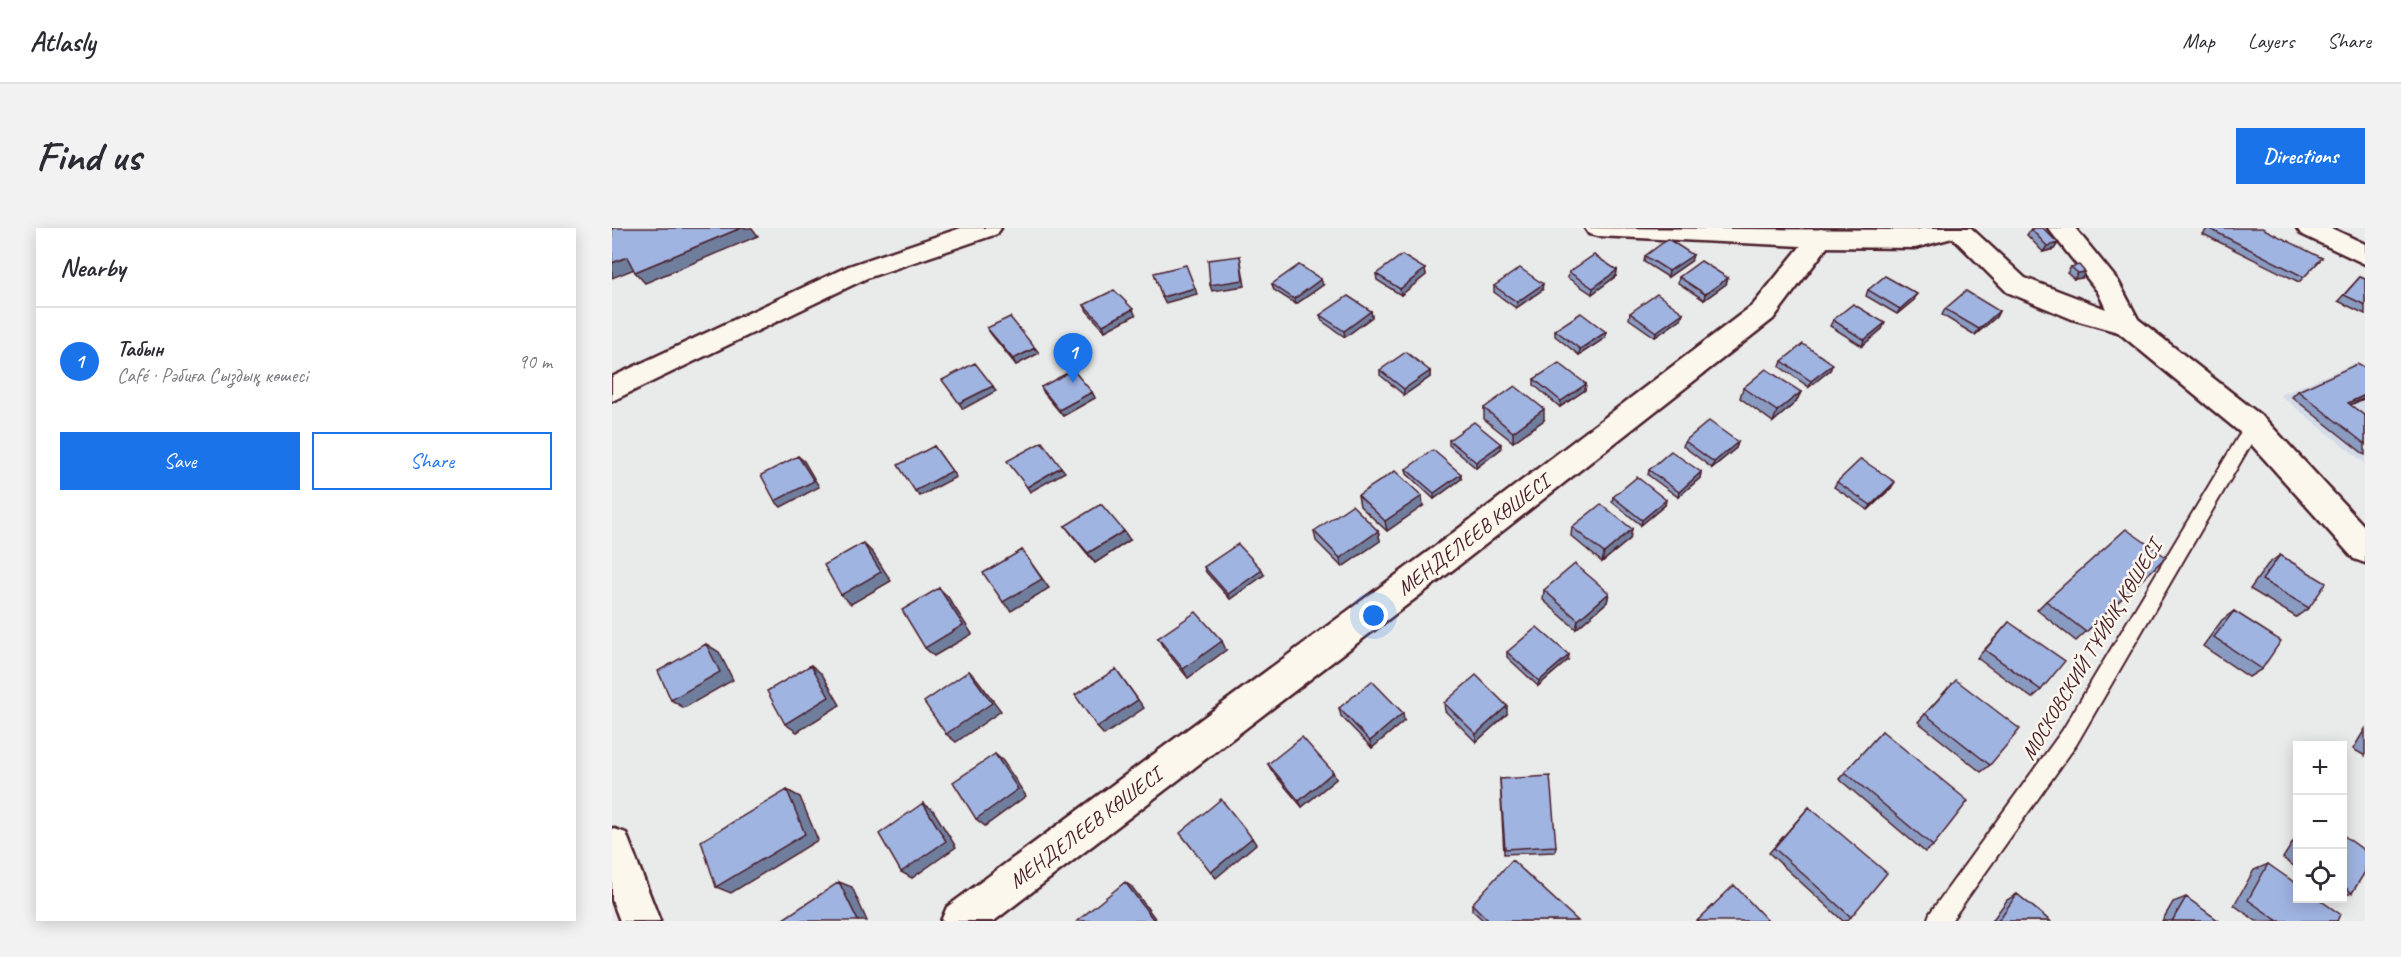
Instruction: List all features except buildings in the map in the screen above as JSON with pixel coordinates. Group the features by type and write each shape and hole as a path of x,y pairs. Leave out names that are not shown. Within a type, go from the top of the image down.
{"street":[{"path":"612,390 858,272 958,233 988,228"},
{"path":"1598,228 1821,238 1915,239 1957,228 2016,285 2082,312 2128,325 2253,426 2365,549"},
{"path":"2061,228 2109,288 2128,325"},
{"path":"2310,228 2365,255"},
{"name":"МЕНДЕЛЕЕВ КӨШЕСІ","path":"961,921 1452,552 1763,312 1821,238"},
{"path":"612,847 640,921"}],"lane":[{"name":"МОСКОВСКИЙ ТҰЙЫҚ КӨШЕСІ","path":"1938,921 2069,738 2253,426"}],"shaded area":[{"path":"2355,363 2365,368 2365,463 2280,395"}],"place":[{"name":"Табын","path":"1073,383"}]}
